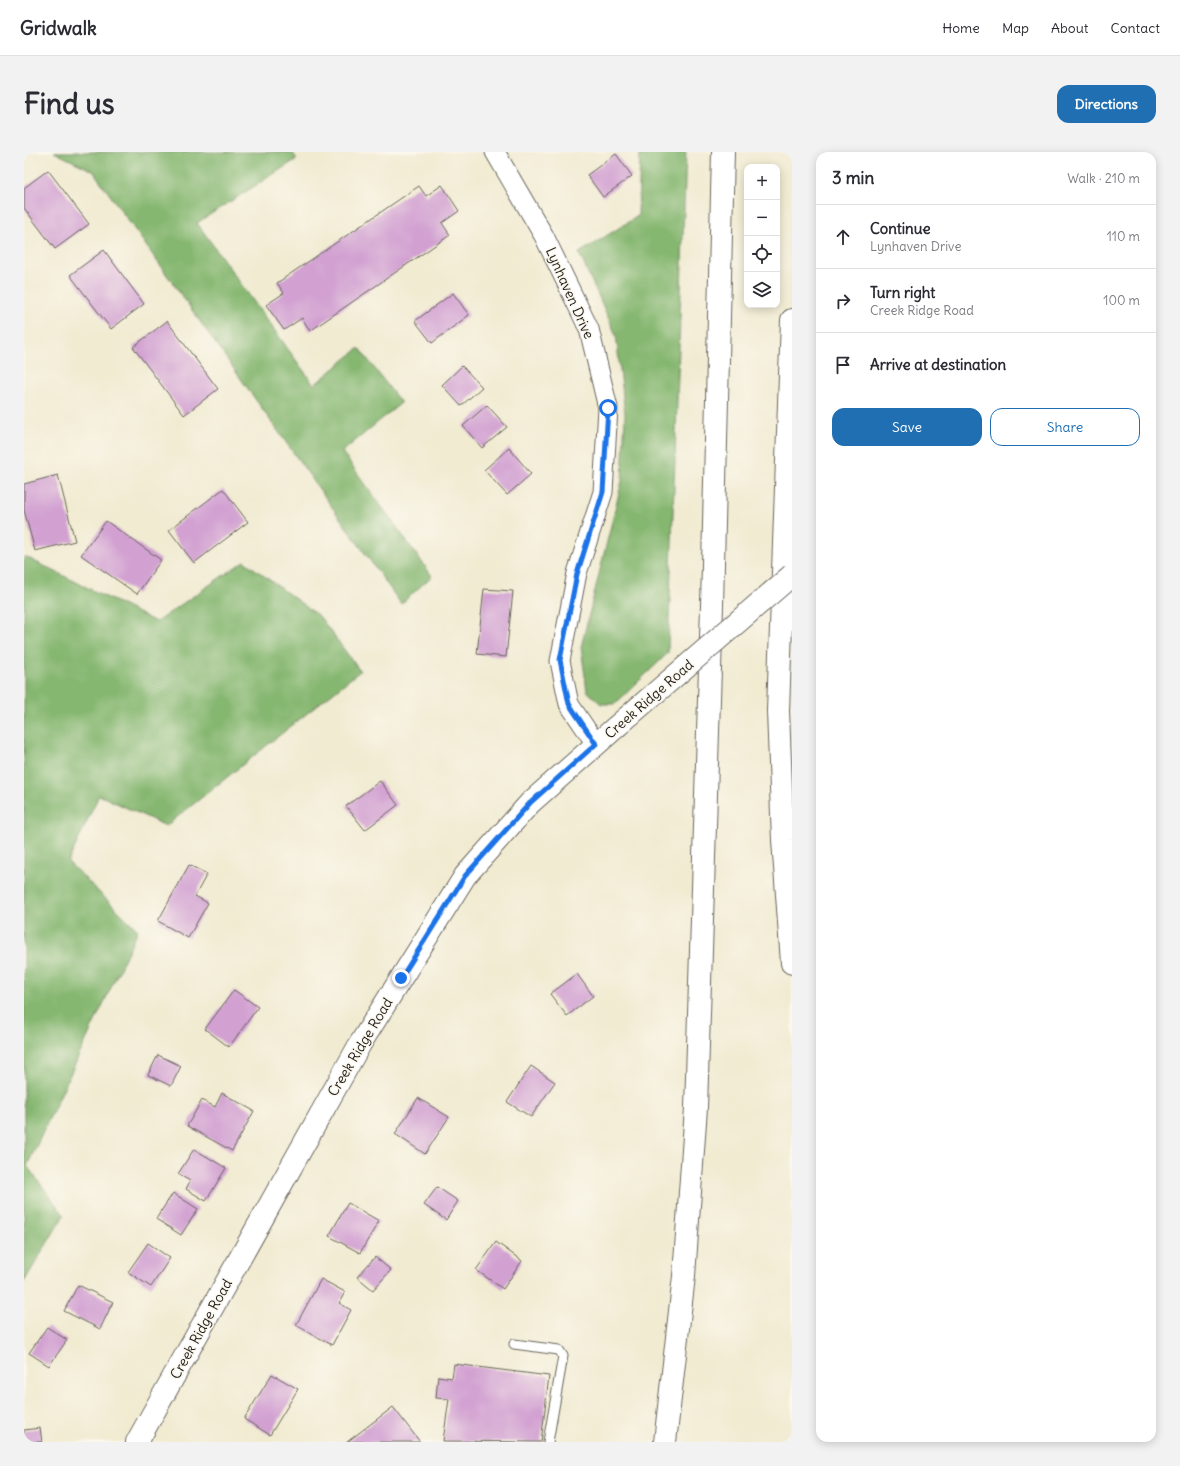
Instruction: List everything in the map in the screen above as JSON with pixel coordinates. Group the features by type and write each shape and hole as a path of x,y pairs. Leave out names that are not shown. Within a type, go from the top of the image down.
{"main road":[{"path":"665,1442 684,1276 696,1108 712,606 723,152"},
{"path":"792,320 778,711 783,840 792,963"},
{"name":"Creek Ridge Road","path":"138,1442 360,1044 465,876 530,803 792,575"}],"street":[{"name":"Lynhaven Drive","path":"495,152 544,236 589,329 608,408 603,492 577,574 560,660 569,704 596,744"}],"lane":[{"path":"514,1344 559,1350 563,1356 548,1442"}],"green space":[{"path":"54,152 292,152 297,159 197,223 314,385 359,348 401,403 342,452 432,576 401,604 93,171"},
{"path":"640,152 686,152 668,653 615,704 601,704 587,691 581,647 622,481 625,414 616,335 579,253 638,216"},
{"path":"24,556 156,622 244,561 320,617 360,671 166,826 99,795 68,862 138,930 27,1166 64,1215 24,1282"}],"building":[{"path":"616,154 632,176 603,197 587,175"},
{"path":"48,170 89,224 55,249 24,208 24,188"},
{"path":"442,185 459,211 442,223 450,235 310,331 302,318 284,330 266,305 284,293 277,283 419,186 426,196"},
{"path":"104,250 144,304 111,329 70,275"},
{"path":"453,293 469,315 432,343 415,321"},
{"path":"167,321 218,389 184,415 133,347"},
{"path":"462,366 482,387 461,406 442,385"},
{"path":"487,405 507,427 482,448 463,426"},
{"path":"509,448 531,474 507,495 484,470"},
{"path":"58,475 75,541 35,551 24,510 24,484"},
{"path":"223,489 248,522 194,563 169,530"},
{"path":"106,521 161,560 137,594 81,555"},
{"path":"484,589 513,591 506,657 477,654"},
{"path":"380,781 398,805 365,830 346,806"},
{"path":"189,865 207,874 195,896 208,903 188,938 158,921"},
{"path":"577,974 593,996 567,1016 550,994"},
{"path":"234,990 258,1007 229,1047 205,1029"},
{"path":"158,1055 181,1066 171,1086 148,1075"},
{"path":"531,1066 555,1082 531,1117 507,1102"},
{"path":"222,1093 254,1111 232,1151 187,1126 202,1100 215,1107"},
{"path":"418,1098 449,1117 425,1154 395,1134"},
{"path":"194,1149 226,1168 206,1201 186,1189 190,1181 178,1174"},
{"path":"437,1187 458,1201 446,1220 424,1205"},
{"path":"173,1193 198,1209 181,1235 156,1219"},
{"path":"348,1203 379,1221 360,1253 329,1236"},
{"path":"496,1242 522,1261 503,1289 476,1270"},
{"path":"148,1243 170,1258 151,1287 128,1272"},
{"path":"375,1257 391,1270 373,1290 357,1277"},
{"path":"321,1279 345,1292 339,1303 351,1310 332,1345 296,1325"},
{"path":"78,1285 113,1302 100,1329 64,1311"},
{"path":"47,1327 67,1340 49,1366 29,1353"},
{"path":"454,1364 549,1376 541,1442 443,1441 449,1399 436,1398 438,1376 452,1378"},
{"path":"272,1374 298,1389 270,1435 244,1419"},
{"path":"393,1407 420,1442 347,1442"},
{"path":"40,1428 42,1442 24,1442 24,1430"}],"route":[{"path":"401,978 465,876 530,803 596,744 569,704 560,660 577,574 603,492 608,408"}]}
